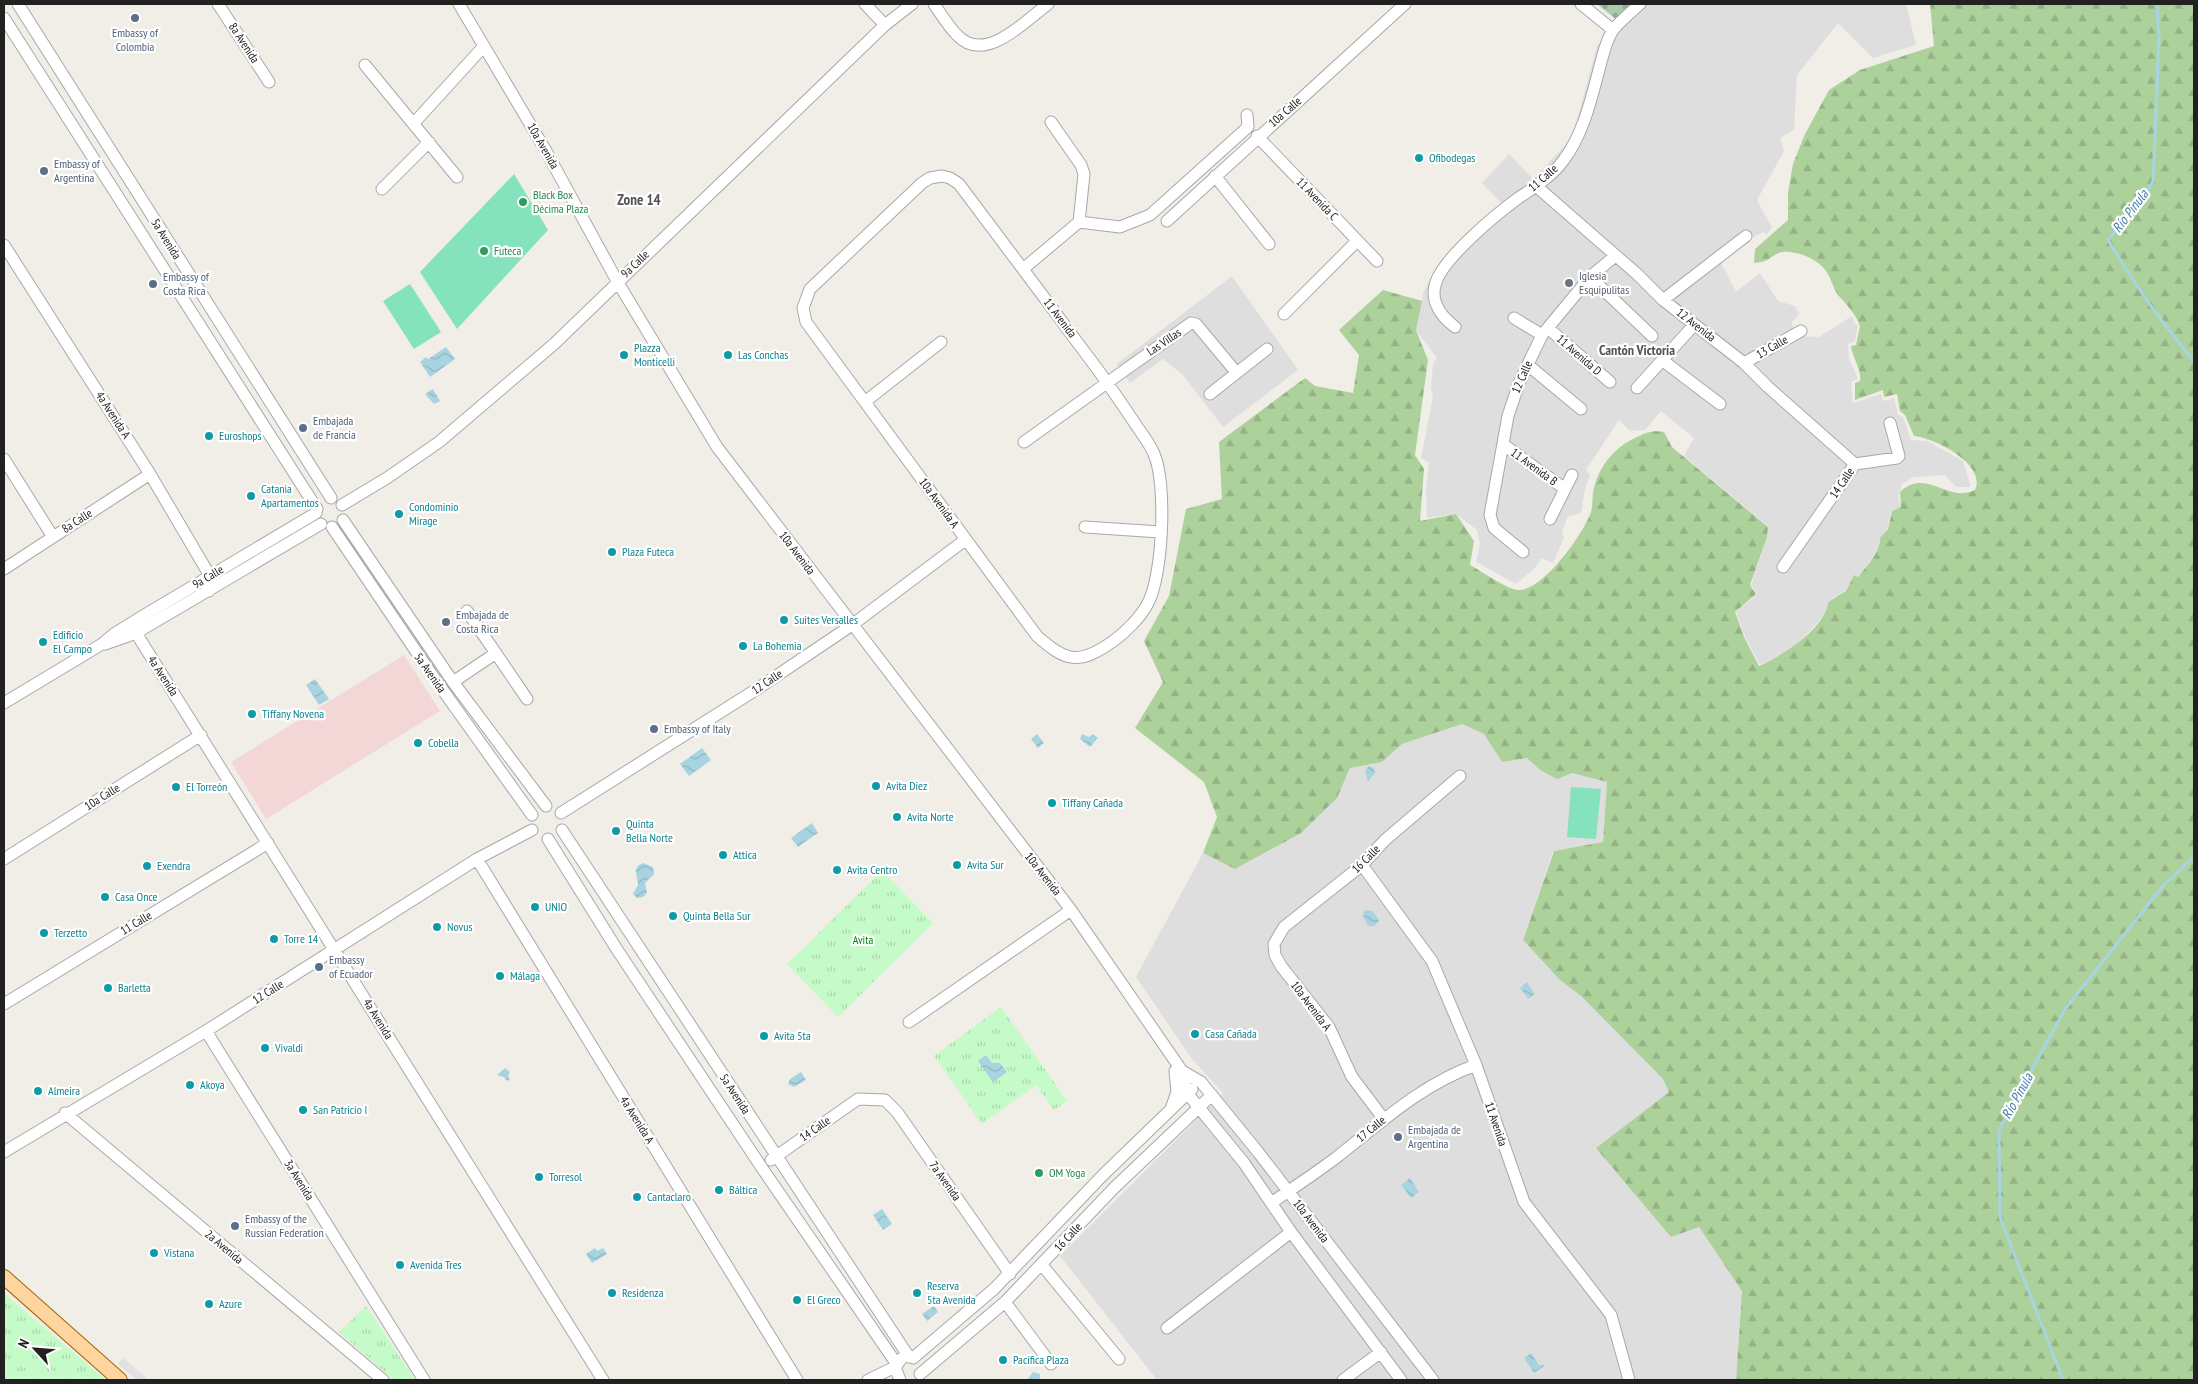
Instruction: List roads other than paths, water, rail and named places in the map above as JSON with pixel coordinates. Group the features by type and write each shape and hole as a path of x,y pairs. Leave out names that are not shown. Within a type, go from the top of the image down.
{"main road":[{"path":"4,1277 115,1377"}],"street":[{"name":"5a Avenida","path":"18,4 331,498"},
{"name":"8a Avenida","path":"218,4 269,82"},
{"name":"10a Avenida","path":"459,4 546,151 617,281 717,448 1071,910 1182,1071 1187,1093 1244,1163 1291,1232 1402,1380"},
{"path":"865,4 885,25"},
{"name":"9a Calle","path":"342,505 388,478 439,442 554,344 617,281 885,25 912,4"},
{"path":"934,4 956,35 968,44 980,46 996,42 1048,4"},
{"name":"10a Calle","path":"1167,221 1257,136 1404,4"},
{"path":"1581,4 1613,30"},
{"name":"11 Calle","path":"1455,327 1442,317 1434,299 1435,284 1442,269 1451,257 1501,212 1536,186 1562,162 1581,132 1605,48 1613,30 1640,4"},
{"name":"5a Avenida","path":"4,18 307,491 316,511"},
{"path":"414,123 484,46"},
{"path":"365,65 457,177"},
{"path":"1079,222 1120,227 1150,215 1248,127 1247,115"},
{"path":"1023,269 1079,222 1084,174 1081,165 1051,122"},
{"name":"11 Avenida C","path":"1257,136 1376,261"},
{"path":"382,190 430,142"},
{"path":"1215,176 1269,244"},
{"name":"11 Avenida","path":"803,308 810,289 922,183 936,177 950,178 959,184 1107,382 1154,454 1160,477 1162,504 1156,581 1148,603 1117,638 1102,649"},
{"name":"12 Avenida","path":"1536,186 1663,300 1744,363 1768,387 1855,464"},
{"path":"1663,300 1746,236"},
{"path":"1284,314 1357,241"},
{"name":"4a Avenida A","path":"4,245 150,474 210,576"},
{"name":"12 Calle","path":"1523,552 1494,528 1490,515 1513,397 1545,332 1590,277 1615,256"},
{"path":"1590,277 1652,336"},
{"name":"10a Avenida A","path":"803,308 806,322 866,401 1036,636 1054,651 1069,657 1087,657 1102,649"},
{"name":"11 Avenida D","path":"1514,318 1545,332 1610,382"},
{"name":"Las Villas","path":"1107,382 1191,324 1196,324 1236,372"},
{"path":"1637,388 1694,325"},
{"name":"13 Calle","path":"1744,363 1801,331"},
{"path":"866,401 940,342"},
{"path":"1210,394 1236,372 1267,350"},
{"path":"1662,360 1720,404"},
{"path":"1528,365 1581,409"},
{"path":"1024,442 1107,382"},
{"name":"14 Calle","path":"1783,567 1855,464 1897,458 1900,454 1890,423"},
{"name":"11 Avenida B","path":"1504,445 1565,489"},
{"path":"4,459 53,537"},
{"name":"8a Calle","path":"4,569 150,474"},
{"name":"11 Avenida B","path":"1550,519 1572,475"},
{"path":"303,521 309,504 307,491"},
{"path":"331,498 342,505 345,512 343,520 327,526 316,511 322,501 331,498"},
{"name":"9a Calle","path":"4,703 102,644 143,616 303,521 316,511"},
{"name":"5a Avenida","path":"343,520 453,682 546,806"},
{"name":"5a Avenida","path":"327,526 532,816"},
{"name":"9a Calle","path":"102,644 136,634 327,526"},
{"path":"1085,527 1160,532"},
{"name":"12 Calle","path":"561,813 757,689 852,625 965,540"},
{"path":"209,591 210,576"},
{"path":"467,611 527,699"},
{"path":"136,634 143,616"},
{"name":"4a Avenida","path":"136,634 201,735 603,1380"},
{"path":"453,682 496,653"},
{"name":"10a Calle","path":"4,859 201,735"},
{"name":"16 Calle","path":"1274,944 1284,927 1362,865 1385,840 1460,776"},
{"path":"546,806 554,808 561,813 564,821 562,830 556,836 548,839 540,838 532,830 530,823 532,816 538,809 546,806"},
{"name":"12 Calle","path":"4,1152 66,1113 206,1031 476,860 532,830"},
{"name":"5a Avenida","path":"562,830 775,1156 911,1357 920,1365 917,1378"},
{"name":"5a Avenida","path":"548,839 616,948 896,1365 896,1376 900,1380"},
{"name":"11 Calle","path":"4,1004 268,843"},
{"name":"4a Avenida A","path":"476,860 797,1380"},
{"name":"11 Avenida","path":"1362,865 1432,961 1476,1065 1524,1202 1611,1315 1629,1380"},
{"path":"910,1022 1071,910"},
{"name":"10a Avenida A","path":"1274,944 1275,954 1281,966 1329,1027 1352,1076 1383,1118"},
{"name":"3a Avenida","path":"206,1031 424,1380"},
{"path":"1169,1053 1178,1086 1176,1097 1169,1112"},
{"name":"17 Calle","path":"1271,1203 1336,1157 1383,1118 1455,1072 1476,1065"},
{"name":"10a Avenida","path":"1182,1071 1201,1082 1212,1095 1433,1380"},
{"name":"16 Calle","path":"896,1365 900,1359 911,1357 1010,1274 1103,1175 1187,1093 1201,1082"},
{"name":"16 Calle","path":"917,1378 1005,1302 1115,1187 1212,1095"},
{"name":"14 Calle","path":"762,1168 775,1156 858,1099 872,1098"},
{"name":"7a Avenida","path":"872,1098 885,1100 896,1112 1010,1274"},
{"name":"2a Avenida","path":"66,1113 383,1380"},
{"path":"1167,1328 1291,1232"},
{"path":"1042,1265 1119,1359"},
{"path":"1005,1302 1051,1364"},
{"path":"1343,1380 1382,1352"},
{"path":"868,1380 896,1365"}],"water":[{"path":"446,347 455,359 430,377 420,362"},
{"path":"433,389 440,401 434,404 425,394"},
{"path":"315,679 329,699 319,705 306,685"},
{"path":"1037,734 1044,743 1038,748 1031,739"},
{"path":"1082,734 1089,737 1093,734 1098,738 1090,747 1080,739"},
{"path":"702,748 711,760 689,776 680,764"},
{"path":"1369,766 1374,768 1375,773 1368,781 1365,770"},
{"path":"812,823 818,833 798,847 791,838"},
{"path":"643,863 653,867 654,874 645,883 647,893 643,897 637,898 633,894 638,885 636,870"},
{"path":"1364,911 1373,911 1379,921 1374,926 1368,926 1363,916"},
{"path":"1527,982 1535,994 1528,999 1520,988"},
{"path":"986,1055 992,1063 1000,1063 1007,1072 993,1082 978,1061"},
{"path":"505,1068 510,1072 508,1076 510,1079 507,1081 504,1077 497,1075"},
{"path":"801,1072 806,1080 794,1087 788,1084 790,1079"},
{"path":"1410,1178 1419,1192 1411,1198 1401,1185"},
{"path":"882,1209 892,1224 883,1230 873,1215"},
{"path":"595,1248 597,1251 603,1248 607,1254 592,1263 586,1254"},
{"path":"934,1306 938,1312 927,1321 922,1314"},
{"path":"1531,1353 1540,1366 1543,1364 1544,1366 1534,1373 1524,1358"},
{"path":"1033,1372 1040,1374 1040,1380 1027,1380"}],"waterway":[{"name":"Río Pinula","path":"2157,4 2159,38 2153,182 2108,240 2149,303 2194,361"},
{"name":"Río Pinula","path":"2063,1380 2000,1217 1999,1130 2065,1009 2163,886 2194,856"}],"place":[{"name":"Embassy of Colombia","path":"135,18"},
{"name":"Ofibodegas","path":"1419,158"},
{"name":"Embassy of Argentina","path":"44,171"},
{"name":"Black Box Décima Plaza","path":"523,202"},
{"name":"Futeca","path":"484,251"},
{"name":"Iglesia Esquipulitas","path":"1569,283"},
{"name":"Embassy of Costa Rica","path":"153,284"},
{"name":"Plazza Monticelli","path":"624,355"},
{"name":"Las Conchas","path":"728,355"},
{"name":"Embajada de Francia","path":"303,428"},
{"name":"Euroshops","path":"209,436"},
{"name":"Catania Apartamentos","path":"251,496"},
{"name":"Condominio Mirage","path":"399,514"},
{"name":"Plaza Futeca","path":"612,552"},
{"name":"Suites Versalles","path":"784,620"},
{"name":"Embajada de Costa Rica","path":"446,622"},
{"name":"Edificio El Campo","path":"43,642"},
{"name":"La Bohemia","path":"743,646"},
{"name":"Tiffany Novena","path":"252,714"},
{"name":"Embassy of Italy","path":"654,729"},
{"name":"Cobella","path":"418,743"},
{"name":"Avita Diez","path":"876,786"},
{"name":"El Torreón","path":"176,787"},
{"name":"Tiffany Cañada","path":"1052,803"},
{"name":"Avita Norte","path":"897,817"},
{"name":"Quinta Bella Norte","path":"616,831"},
{"name":"Attica","path":"723,855"},
{"name":"Avita Sur","path":"957,865"},
{"name":"Exendra","path":"147,866"},
{"name":"Avita Centro","path":"837,870"},
{"name":"Casa Once","path":"105,897"},
{"name":"UNIO","path":"535,907"},
{"name":"Quinta Bella Sur","path":"673,916"},
{"name":"Novus","path":"437,927"},
{"name":"Terzetto","path":"44,933"},
{"name":"Torre 14","path":"274,939"},
{"name":"Embassy of Ecuador","path":"319,967"},
{"name":"Málaga","path":"500,976"},
{"name":"Barletta","path":"108,988"},
{"name":"Casa Cañada","path":"1195,1034"},
{"name":"Avita 5ta","path":"764,1036"},
{"name":"Vivaldi","path":"265,1048"},
{"name":"Akoya","path":"190,1085"},
{"name":"Almeira","path":"38,1091"},
{"name":"San Patricio I","path":"303,1110"},
{"name":"Embajada de Argentina","path":"1398,1137"},
{"name":"OM Yoga","path":"1039,1173"},
{"name":"Torresol","path":"539,1177"},
{"name":"Báltica","path":"719,1190"},
{"name":"Cantaclaro","path":"637,1197"},
{"name":"Embassy of the Russian Federation","path":"235,1226"},
{"name":"Vistana","path":"154,1253"},
{"name":"Avenida Tres","path":"400,1265"},
{"name":"Residenza","path":"612,1293"},
{"name":"Reserva 5ta Avenida","path":"917,1293"},
{"name":"El Greco","path":"797,1300"},
{"name":"Azure","path":"209,1304"},
{"name":"Pacífica Plaza","path":"1003,1360"}],"district":[{"name":"Zone 14","path":"639,200"},
{"name":"Cantón Victoria","path":"1637,350"}],"park label":[{"name":"Avita","path":"863,940"}]}
